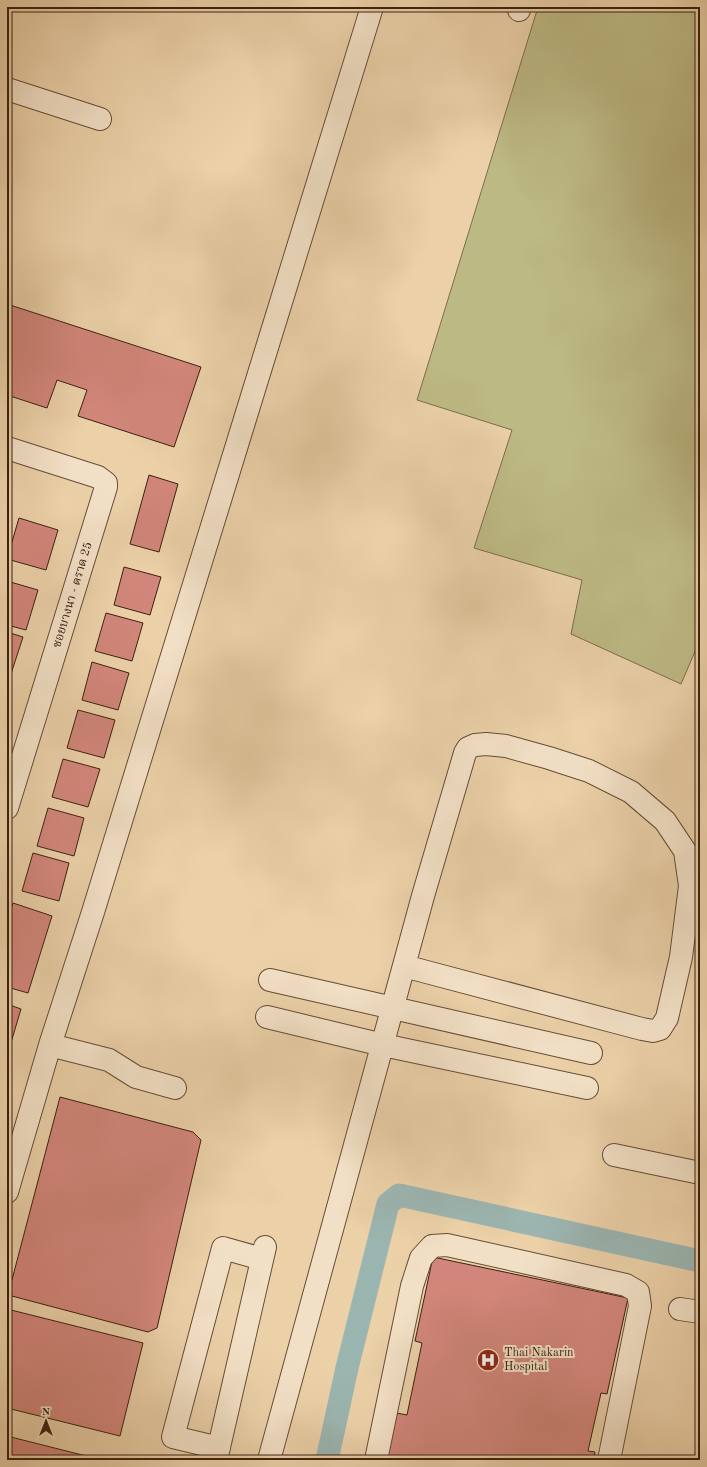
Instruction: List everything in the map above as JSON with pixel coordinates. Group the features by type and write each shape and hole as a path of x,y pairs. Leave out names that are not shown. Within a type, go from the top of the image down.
{"street":[{"path":"7,1192 50,1045 93,912 372,7"},
{"path":"7,89 100,119"},
{"name":"ซอยบางนา - ตราด 25","path":"7,448 98,477 106,483 7,808"},
{"path":"269,1460 404,966 465,753 468,748 475,745 486,744 506,746 549,758 589,772 631,792 665,821 685,851 690,886 687,918 681,957 667,1018 660,1029 653,1031 642,1029 404,966"},
{"path":"270,980 591,1053"},
{"path":"267,1018 382,1045 587,1088"},
{"path":"50,1045 109,1060 136,1077 175,1088"},
{"path":"614,1155 700,1173"},
{"path":"376,1460 412,1286 421,1258 432,1246 447,1245 626,1285 638,1292 640,1306 609,1460"},
{"path":"223,1248 263,1253 217,1454 173,1437 223,1248"}],"shaded area":[{"path":"538,7 700,7 700,640 681,684 571,634 582,580 474,548 512,430 417,400"}],"building":[{"path":"7,304 201,367 174,447 78,416 87,390 57,380 47,408 7,395"},
{"path":"149,475 178,484 159,552 130,544"},
{"path":"19,518 58,530 46,570 7,559"},
{"path":"124,567 161,577 150,615 114,605"},
{"path":"7,581 38,590 26,630 7,625"},
{"path":"106,613 143,623 132,661 95,651"},
{"path":"7,632 23,637 10,677 7,676"},
{"path":"92,662 129,673 118,710 82,700"},
{"path":"78,710 115,720 104,758 67,748"},
{"path":"63,759 100,769 88,807 52,797"},
{"path":"48,808 84,818 74,856 37,846"},
{"path":"33,853 69,863 59,901 22,891"},
{"path":"13,903 52,916 28,993 7,987 7,922"},
{"path":"7,1004 21,1009 10,1046 7,1045"},
{"path":"60,1097 193,1132 201,1140 157,1328 148,1332 8,1295"},
{"name":"Thai Nakarin Hospital","path":"433,1257 628,1298 607,1394 601,1393 588,1451 595,1452 594,1460 387,1460 397,1413 407,1415 422,1343 415,1341"},
{"path":"7,1309 143,1343 120,1436 7,1408"},
{"path":"7,1436 102,1460 7,1460"}],"waterway":[{"path":"327,1460 347,1368 388,1204 399,1195 700,1261"}],"place":[{"name":"Thai Nakarin Hospital","path":"488,1360"}]}
